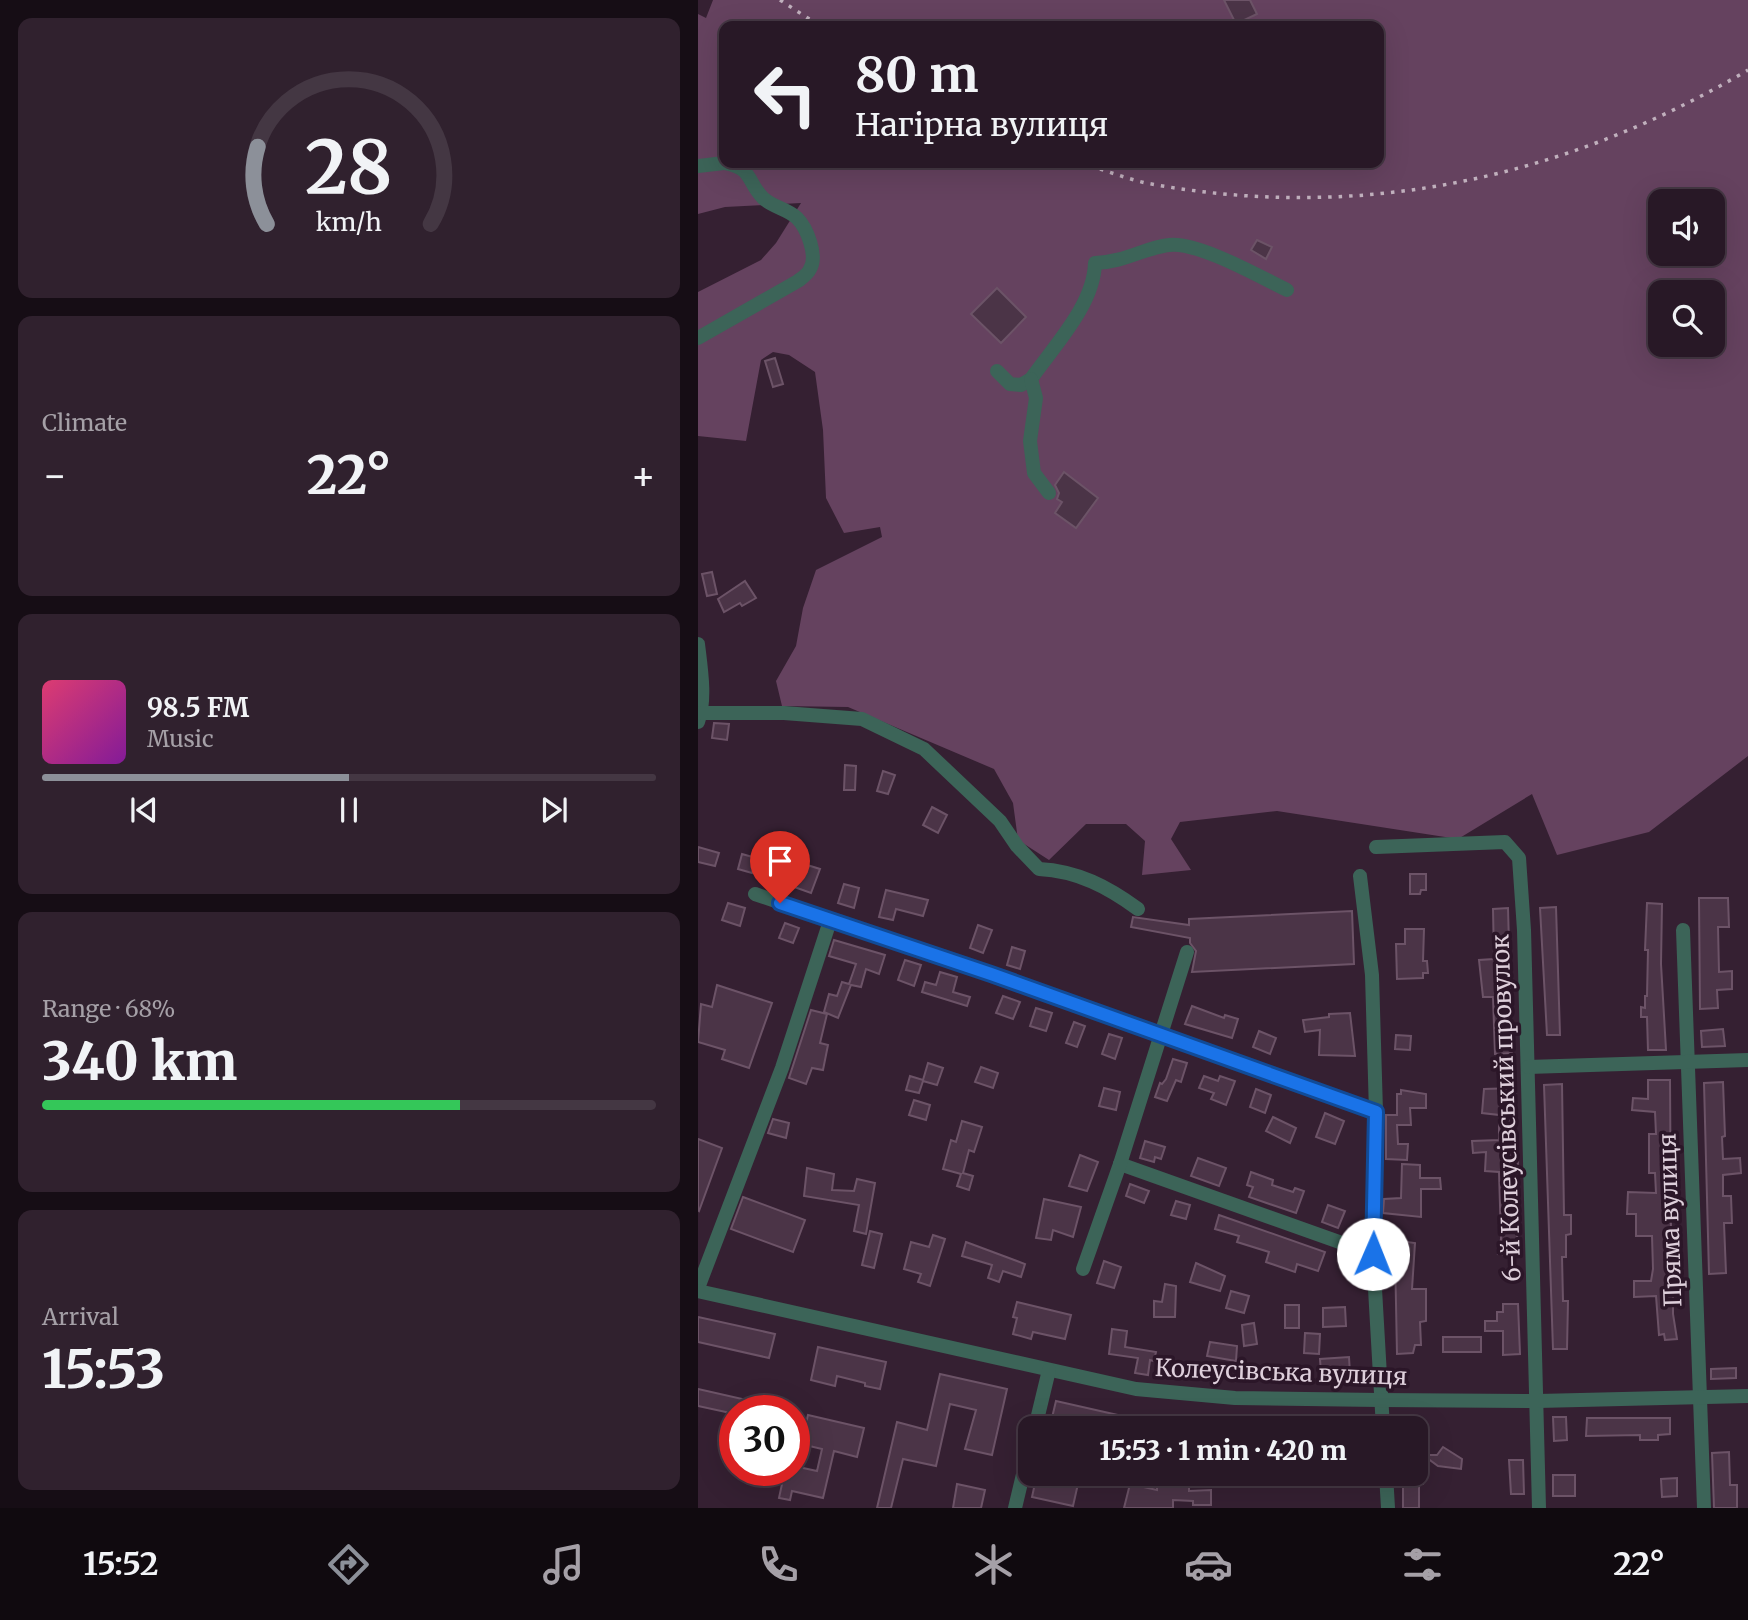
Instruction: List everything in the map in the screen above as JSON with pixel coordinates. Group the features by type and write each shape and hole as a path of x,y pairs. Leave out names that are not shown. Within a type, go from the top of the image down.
{"street":[{"path":"698,166 719,164"},
{"path":"698,338 798,281 810,270 814,258 796,217 762,197 748,173 741,168"},
{"path":"997,371 1010,384 1021,385 1031,379 1082,307 1095,273 1095,263 1114,262 1169,244 1189,246 1287,290"},
{"path":"1031,379 1036,398 1030,440 1034,473 1049,493"},
{"path":"698,644 700,718 784,713 862,719 924,749 1000,821 1017,846 1039,869 1062,870 1099,883 1138,909"},
{"name":"6-й Колеусівський провулок","path":"1376,847 1505,842 1519,858 1528,1067 1539,1508"},
{"path":"1360,876 1372,975 1376,1112 1373,1254 1381,1416"},
{"path":"755,894 991,974 1376,1112"},
{"path":"698,1290 782,1068 830,921"},
{"name":"Пряма вулиця","path":"1683,930 1704,1508"},
{"path":"1083,1269 1120,1164 1187,951"},
{"path":"1528,1067 1748,1060"},
{"path":"1120,1164 1373,1254"},
{"name":"Колеусівська вулиця","path":"698,1290 1136,1389 1225,1397 1379,1400 1538,1401 1748,1396"},
{"path":"1038,1416 1049,1370"},
{"path":"1015,1508 1020,1486"},
{"path":"1387,1486 1388,1508"}],"shaded area":[{"path":"713,0 1748,0 1748,756 1649,832 1557,855 1532,794 1458,839 1277,811 1180,822 1171,839 1191,870 1142,875 1145,841 1126,824 1086,824 1049,860 1018,840 1013,803 994,769 848,707 782,706 776,681 796,646 803,608 816,570 882,537 880,527 844,533 826,498 823,430 815,372 789,355 773,352 761,360 746,441 698,436 698,292 761,260 776,243 801,203 725,207 698,214 698,14 706,18"}],"building":[{"path":"1224,0 1250,0 1257,14 1242,21 1234,21"},
{"path":"1257,240 1272,247 1266,259 1251,250"},
{"path":"997,288 1026,317 1001,343 971,314"},
{"path":"775,358 783,384 773,387 765,361"},
{"path":"1064,472 1098,498 1076,528 1055,513 1062,502 1057,499 1059,493 1055,485"},
{"path":"712,572 717,594 707,596 702,574"},
{"path":"745,581 756,598 724,612 718,599"},
{"path":"714,723 729,724 727,740 712,738"},
{"path":"845,765 856,766 855,790 844,790"},
{"path":"883,771 895,775 888,794 877,791"},
{"path":"932,807 947,815 938,833 923,825"},
{"path":"698,847 719,853 715,866 698,862"},
{"path":"742,854 756,858 752,873 738,869"},
{"path":"776,864 801,872 804,864 820,869 811,893 772,879"},
{"path":"1410,874 1426,874 1426,890 1421,890 1420,894 1410,894"},
{"path":"844,884 859,888 854,908 838,903"},
{"path":"886,890 928,900 923,916 896,909 893,920 879,917"},
{"path":"1699,898 1728,898 1729,927 1718,927 1719,972 1732,971 1732,989 1717,990 1718,1008 1700,1009"},
{"path":"728,903 745,908 740,926 722,920"},
{"path":"1647,903 1662,904 1661,964 1666,1050 1648,1050 1647,1017 1641,1017 1641,1007 1645,1008 1647,996"},
{"path":"1556,907 1560,1035 1547,1035 1540,908"},
{"path":"1508,908 1511,1017 1508,1017 1512,1053 1495,1054 1493,997 1483,997 1479,960 1494,959 1493,909"},
{"path":"1352,911 1354,964 1192,972 1196,951 1190,938 1131,927 1133,917 1189,925 1189,919"},
{"path":"785,923 799,928 793,943 779,938"},
{"path":"978,925 992,930 983,953 970,948"},
{"path":"1405,929 1424,929 1423,961 1427,961 1428,973 1423,973 1423,978 1397,979 1396,944 1405,944"},
{"path":"834,940 885,955 879,974 866,969 861,987 851,985 838,1018 824,1012 829,994 837,996 842,982 849,984 856,964 829,956"},
{"path":"1012,947 1025,951 1020,969 1007,965"},
{"path":"905,960 921,965 914,986 898,980"},
{"path":"940,972 957,977 953,992 970,997 967,1006 922,992 925,982 936,985"},
{"path":"717,985 772,1003 749,1068 722,1059 725,1050 698,1042 701,1004 712,1007"},
{"path":"1003,996 1020,1002 1013,1019 996,1013"},
{"path":"1192,1006 1224,1018 1225,1015 1238,1019 1232,1038 1185,1024"},
{"path":"1036,1008 1052,1013 1046,1031 1030,1026"},
{"path":"811,1010 827,1014 820,1043 828,1045 823,1070 812,1068 806,1084 789,1078"},
{"path":"1350,1013 1355,1056 1319,1055 1320,1030 1305,1032 1303,1020 1329,1017 1329,1014"},
{"path":"1074,1022 1085,1026 1077,1047 1066,1043"},
{"path":"1723,1029 1725,1046 1702,1047 1701,1031"},
{"path":"1259,1031 1276,1038 1270,1054 1253,1047"},
{"path":"1109,1034 1122,1038 1115,1059 1102,1054"},
{"path":"1396,1035 1411,1036 1410,1050 1395,1049"},
{"path":"1173,1059 1187,1063 1181,1082 1176,1080 1167,1101 1155,1097 1160,1083 1166,1079"},
{"path":"928,1063 943,1068 937,1085 923,1081 919,1093 906,1090 910,1076 923,1080"},
{"path":"981,1067 998,1073 993,1088 975,1082"},
{"path":"1204,1076 1218,1081 1220,1076 1235,1081 1226,1105 1211,1099 1214,1093 1199,1088"},
{"path":"1648,1080 1670,1080 1673,1314 1677,1339 1665,1340 1664,1334 1659,1335 1656,1296 1634,1297 1634,1281 1651,1281 1653,1269 1652,1236 1636,1236 1636,1214 1627,1214 1628,1192 1656,1193 1655,1173 1649,1173 1649,1134 1656,1134 1655,1112 1632,1110 1633,1098 1648,1099"},
{"path":"1723,1082 1723,1159 1740,1158 1741,1173 1723,1175 1723,1196 1731,1196 1732,1223 1724,1223 1726,1273 1709,1274 1704,1083"},
{"path":"1562,1084 1564,1215 1571,1215 1571,1234 1566,1235 1566,1257 1562,1257 1563,1301 1568,1301 1567,1349 1553,1349 1544,1085"},
{"path":"1104,1088 1120,1092 1116,1110 1099,1106"},
{"path":"1516,1088 1514,1144 1518,1145 1517,1256 1498,1254 1501,1239 1499,1172 1485,1171 1486,1152 1473,1153 1472,1141 1499,1140 1499,1115 1482,1113 1484,1089"},
{"path":"1256,1089 1271,1095 1265,1113 1250,1107"},
{"path":"1401,1090 1426,1094 1426,1108 1410,1108 1411,1125 1397,1125 1398,1144 1408,1144 1407,1160 1386,1159 1386,1115 1397,1115 1397,1094 1401,1094"},
{"path":"914,1100 930,1105 926,1120 909,1115"},
{"path":"1325,1113 1344,1121 1335,1144 1316,1137"},
{"path":"1273,1117 1296,1128 1290,1143 1266,1131"},
{"path":"773,1119 789,1123 786,1138 768,1133"},
{"path":"962,1121 982,1127 974,1152 969,1150 963,1173 973,1176 969,1190 957,1186 961,1174 943,1169 951,1140 956,1142"},
{"path":"698,1139 722,1148 699,1211 698,1210"},
{"path":"1145,1141 1165,1147 1161,1159 1155,1157 1154,1162 1140,1158"},
{"path":"1080,1155 1098,1162 1087,1191 1069,1186"},
{"path":"1198,1158 1226,1168 1219,1186 1191,1176"},
{"path":"1402,1164 1420,1165 1420,1178 1440,1178 1441,1189 1421,1189 1421,1217 1383,1213 1384,1199 1401,1198"},
{"path":"807,1168 834,1174 832,1190 854,1191 857,1179 875,1183 866,1234 854,1231 859,1205 804,1196"},
{"path":"1251,1172 1273,1180 1272,1185 1293,1192 1295,1188 1304,1191 1296,1213 1249,1197 1253,1187 1247,1185"},
{"path":"1130,1184 1149,1191 1144,1203 1126,1196"},
{"path":"743,1197 805,1220 793,1252 731,1229"},
{"path":"1044,1199 1081,1207 1073,1237 1053,1230 1051,1240 1036,1238"},
{"path":"1176,1201 1190,1205 1186,1219 1171,1215"},
{"path":"1328,1205 1345,1211 1338,1228 1322,1222"},
{"path":"1219,1215 1325,1252 1318,1271 1297,1264 1295,1272 1266,1262 1269,1252 1237,1242 1239,1236 1215,1229"},
{"path":"870,1231 882,1234 874,1268 862,1265"},
{"path":"933,1235 945,1239 930,1286 918,1282 921,1274 904,1269 911,1242 929,1247"},
{"path":"1392,1240 1415,1243 1412,1289 1426,1289 1426,1321 1420,1322 1421,1345 1415,1345 1413,1353 1397,1354 1395,1253 1391,1252"},
{"path":"966,1242 1025,1264 1021,1277 1003,1271 999,1282 988,1278 992,1265 962,1256"},
{"path":"1104,1261 1121,1267 1114,1288 1097,1283"},
{"path":"1196,1263 1225,1276 1220,1291 1190,1282"},
{"path":"1165,1284 1176,1286 1175,1317 1154,1317 1154,1301 1162,1302"},
{"path":"1231,1291 1249,1296 1244,1313 1226,1308"},
{"path":"1017,1302 1071,1315 1065,1339 1033,1332 1031,1339 1013,1334 1017,1318 1013,1317"},
{"path":"1503,1304 1518,1304 1520,1354 1503,1355 1503,1331 1485,1331 1485,1321 1497,1321 1497,1312 1503,1312"},
{"path":"1285,1305 1299,1305 1299,1328 1285,1328"},
{"path":"1345,1307 1346,1326 1323,1327 1323,1308"},
{"path":"698,1317 775,1334 769,1358 698,1342"},
{"path":"1254,1323 1257,1344 1244,1346 1242,1325"},
{"path":"1112,1329 1127,1331 1125,1347 1156,1352 1154,1361 1150,1360 1148,1375 1135,1373 1138,1358 1109,1354"},
{"path":"1305,1333 1320,1334 1319,1354 1304,1353"},
{"path":"1443,1337 1481,1337 1481,1352 1443,1352"},
{"path":"1210,1342 1237,1346 1236,1361 1207,1356"},
{"path":"818,1347 886,1362 880,1389 837,1376 835,1386 811,1380"},
{"path":"1349,1357 1350,1374 1321,1374 1320,1359"},
{"path":"1736,1368 1736,1378 1711,1379 1711,1369"},
{"path":"940,1374 1007,1389 992,1455 965,1449 976,1410 950,1404 936,1466 903,1459 891,1508 877,1508 897,1422 927,1430"},
{"path":"698,1389 724,1395 719,1395 719,1411 698,1406"},
{"path":"1056,1401 1118,1415 1118,1416 1052,1416"},
{"path":"810,1415 864,1428 857,1457 834,1451 823,1498 792,1491 790,1500 779,1498 782,1486 810,1486 810,1469 817,1471 822,1449 810,1446"},
{"path":"1553,1417 1566,1417 1567,1440 1554,1441"},
{"path":"1587,1418 1670,1418 1670,1434 1658,1435 1658,1440 1640,1440 1640,1435 1586,1436"},
{"path":"1443,1447 1462,1459 1461,1469 1438,1466 1428,1459 1428,1455 1437,1455"},
{"path":"1729,1452 1730,1485 1737,1485 1737,1508 1714,1508 1712,1453"},
{"path":"1509,1460 1523,1460 1524,1494 1511,1494"},
{"path":"1553,1475 1575,1475 1575,1496 1553,1496"},
{"path":"1677,1478 1677,1496 1662,1497 1661,1479"},
{"path":"957,1484 985,1490 981,1508 953,1508"},
{"path":"1034,1486 1078,1486 1073,1506 1032,1497"},
{"path":"1130,1486 1157,1490 1157,1486 1189,1486 1189,1491 1211,1490 1211,1505 1193,1505 1193,1501 1173,1500 1173,1508 1124,1508"},
{"path":"1403,1486 1419,1486 1419,1508 1403,1508"}],"railway":[{"path":"780,0 812,21"},
{"path":"1096,168 1146,183 1225,194 1303,198 1381,194 1457,182 1532,164 1606,139 1678,108 1748,70"}],"route":[{"path":"780,903 991,974 1376,1112 1373,1254"}]}
